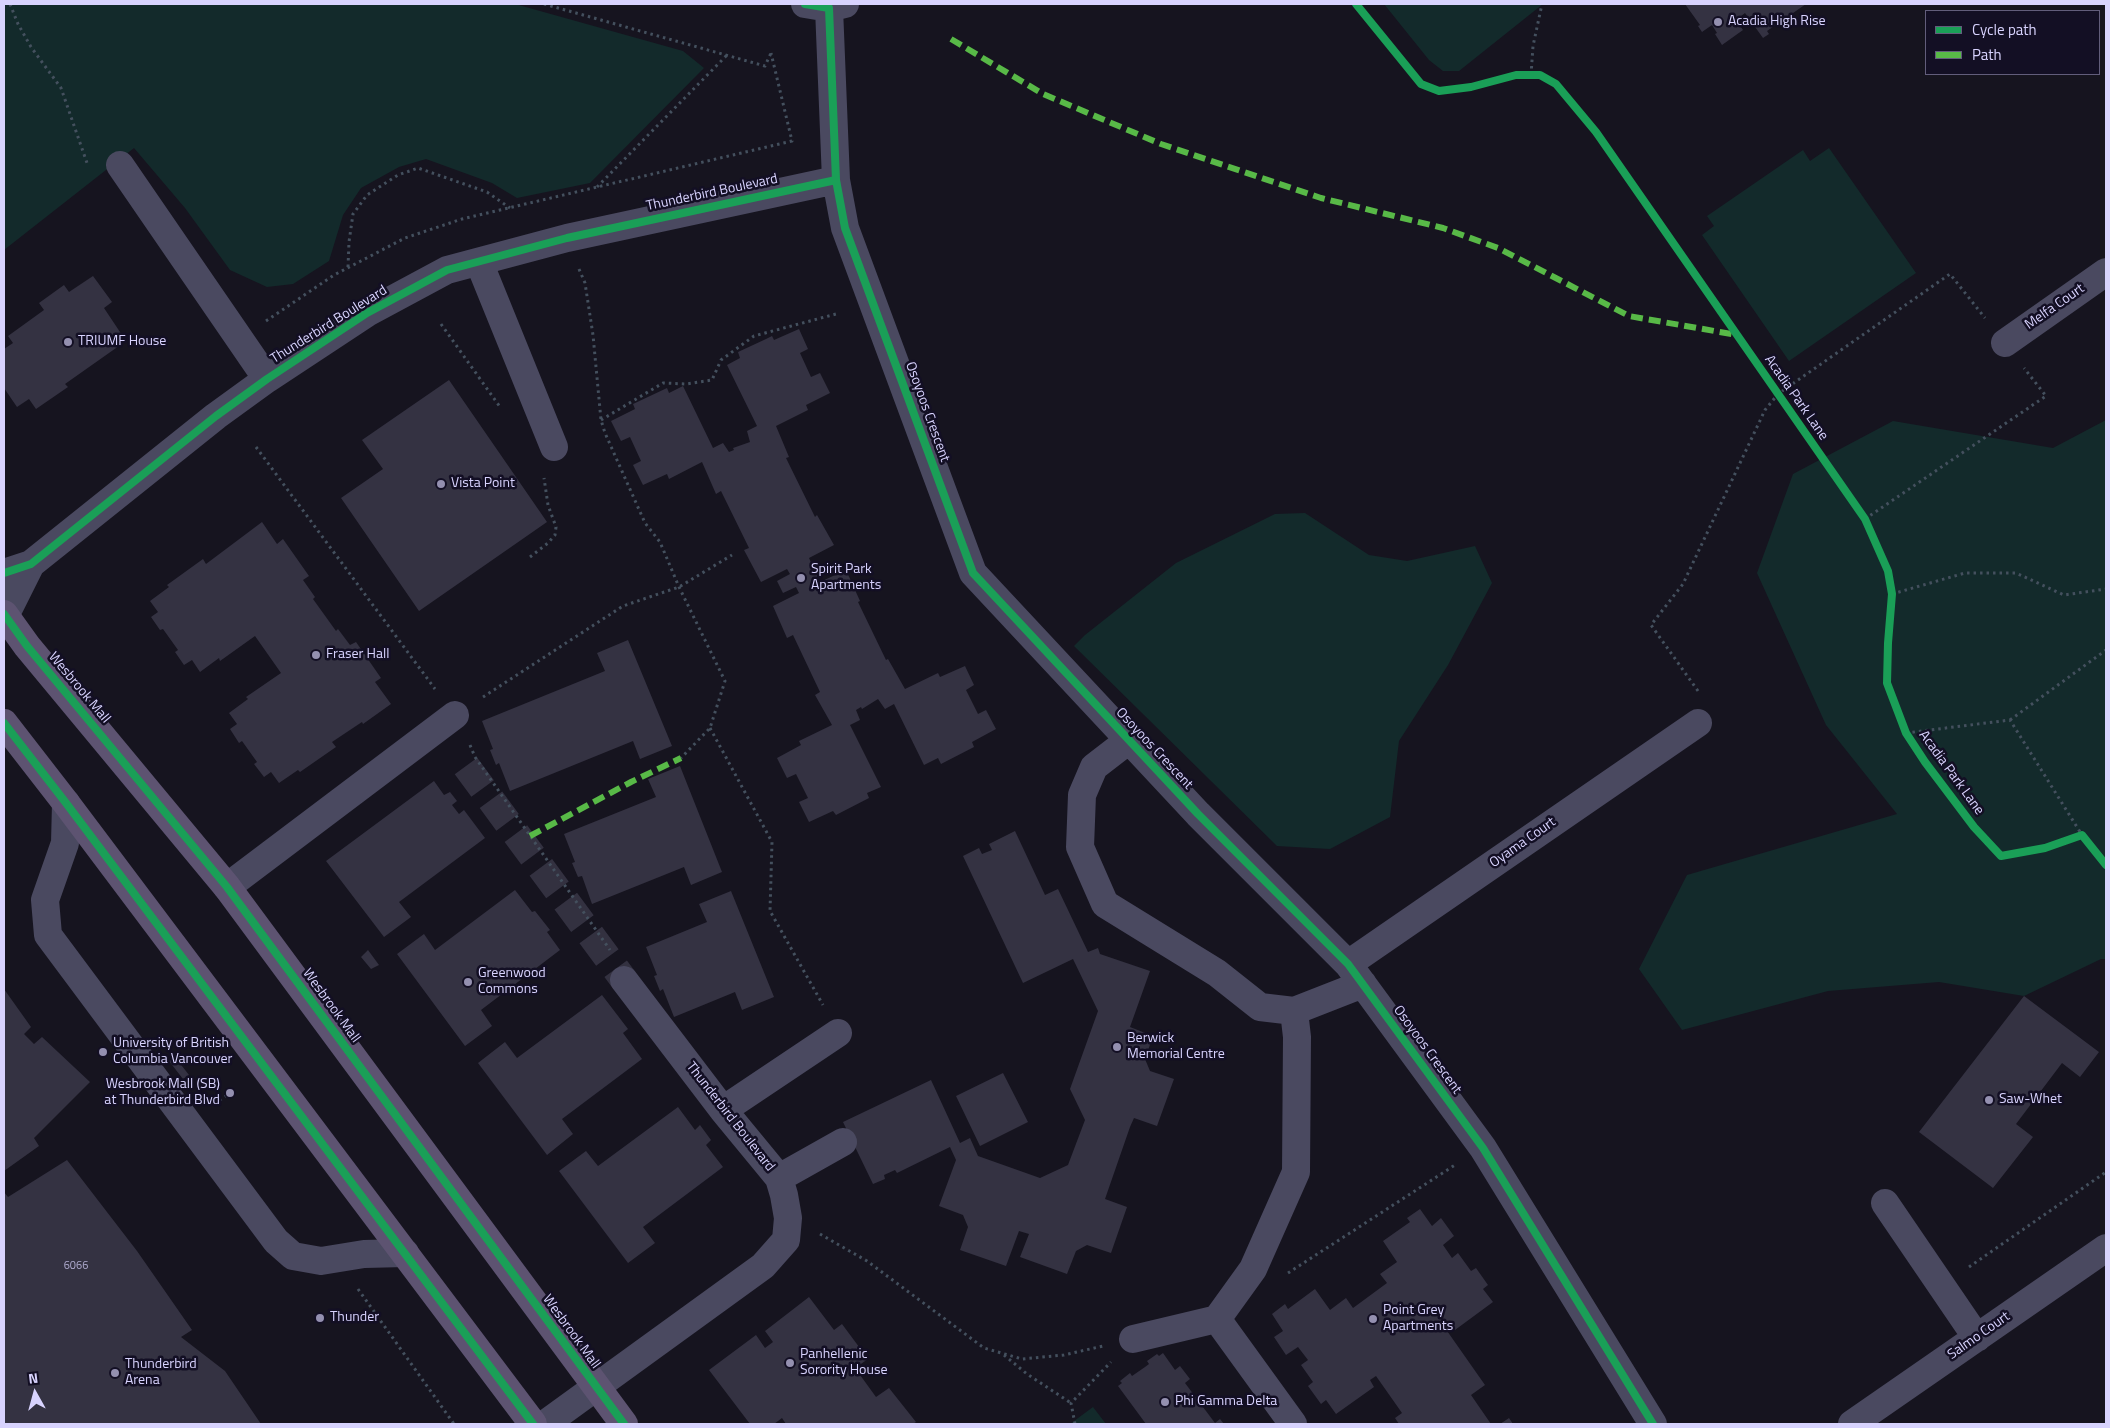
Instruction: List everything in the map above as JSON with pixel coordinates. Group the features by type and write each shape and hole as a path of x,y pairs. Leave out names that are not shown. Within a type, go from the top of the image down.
{"main road":[{"name":"Wesbrook Mall","path":"4,616 227,887 624,1424"},
{"path":"4,723 533,1424"}],"street":[{"name":"Osoyoos Crescent","path":"826,5 836,180 845,228 973,572 1198,814 1355,974 1483,1148 1654,1424"},
{"name":"Thunderbird Boulevard","path":"120,165 267,379"},
{"name":"Thunderbird Boulevard","path":"4,573 31,564 216,416 267,379 367,313 447,270 567,238 836,180"},
{"path":"479,262 554,447"},
{"name":"Melfa Court","path":"2005,343 2106,272"},
{"name":"Thunderbird Boulevard","path":"4,616 31,564"},
{"path":"227,887 455,715"},
{"name":"Oyama Court","path":"1294,1011 1355,974 1698,723"},
{"path":"1129,740 1094,767 1082,795 1080,847 1105,904 1218,972 1260,1007 1294,1011 1297,1037 1296,1172 1253,1270 1217,1319 1132,1340"},
{"path":"66,803 65,843 45,900 48,935 276,1241 293,1256 321,1261 364,1254 405,1253"},
{"name":"Thunderbird Boulevard","path":"545,1424 763,1266 786,1240 788,1218 779,1178 723,1110 620,968"},
{"path":"723,1110 838,1033"},
{"path":"779,1178 843,1142"},
{"path":"1885,1203 1977,1338"},
{"name":"Salmo Court","path":"1852,1424 2106,1248"},
{"path":"1217,1319 1293,1424"}],"path":[{"path":"10,4 18,24 31,47 61,88 89,168"},
{"path":"239,339 334,275 405,238 462,219 792,141 771,52 766,66 544,4"},
{"path":"1540,75 1527,75 1542,4"},
{"path":"596,188 727,55"},
{"path":"348,268 349,242 354,214 367,195 398,175 411,170 418,168 487,192 510,208"},
{"path":"567,238 585,283 604,432 642,515 660,542 679,587 725,681 710,728 681,758"},
{"path":"1698,723 1706,703 1652,625 1683,584 1764,410 1778,394 1950,274 2046,396 1865,520"},
{"path":"602,420 663,383 686,384 712,380 721,360 754,336 836,314"},
{"path":"441,324 504,413"},
{"path":"256,447 455,715 476,757 620,968"},
{"path":"530,556 548,543 555,535 556,526 548,505 544,475"},
{"path":"1860,512 1869,528"},
{"path":"455,715 623,606 679,587 732,555"},
{"path":"1892,604 1892,590 1966,573 2016,573 2064,595 2106,589"},
{"path":"1908,737 2010,720 2106,650"},
{"path":"2010,720 2088,843"},
{"path":"710,728 772,842 770,911 838,1033"},
{"path":"2073,838 2082,835"},
{"path":"212,1106 230,1093"},
{"path":"1283,1276 1483,1148"},
{"path":"1943,1286 2106,1172"},
{"path":"788,1218 823,1235 867,1261 984,1348 1022,1359 1064,1355 1132,1340"},
{"path":"357,1288 454,1424"},
{"path":"1071,1403 1132,1340"},
{"path":"1001,1353 1027,1374 1071,1403 1075,1424"}],"green space":[{"path":"4,4 515,4 683,51 704,68 590,183 517,198 492,183 426,159 399,167 361,188 343,215 329,261 293,284 267,287 230,270 185,208 134,148 4,250"},
{"path":"1384,4 1543,4 1459,71 1443,71 1429,60"},
{"path":"1829,148 1916,273 1789,361 1702,235 1714,226 1707,216 1803,150 1810,161"},
{"path":"2106,420 2106,959 2101,959 2024,996 1939,982 1828,991 1682,1030 1639,969 1687,875 1897,814 1826,725 1757,573 1793,474 1893,421 2053,448"},
{"path":"1305,513 1369,555 1407,561 1475,546 1492,583 1448,665 1399,741 1390,817 1330,849 1277,846 1074,646 1085,635 1176,563 1275,514"},
{"path":"1093,1407 1106,1424 1070,1424"}],"building":[{"name":"Acadia High Rise","path":"1685,4 1806,4 1767,31 1769,34 1763,38 1745,13 1736,20 1743,30 1722,45 1712,25 1702,32 1698,26 1700,25"},
{"name":"TRIUMF House","path":"93,276 112,302 104,308 126,341 65,384 68,387 36,409 29,399 17,407 4,388 4,349 13,343 8,336 44,310 39,303 64,285 69,292"},
{"name":"Spirit Park Apartments","path":"799,329 808,349 800,353 811,377 820,373 830,393 806,405 808,410 776,426 789,457 786,458 815,517 817,515 834,545 809,558 820,582 846,570 860,601 858,602 886,660 888,659 905,689 938,673 940,677 965,666 974,685 966,690 978,714 986,710 996,729 972,742 974,747 941,764 938,758 924,765 894,704 885,709 878,699 862,709 861,707 856,710 860,720 850,725 881,787 867,793 869,798 836,815 833,811 809,822 799,802 808,798 796,774 787,778 777,758 801,745 799,741 832,725 815,695 820,692 793,635 787,638 773,606 799,593 796,587 783,593 777,581 790,574 787,569 761,582 744,550 749,548 721,491 716,494 702,462 669,479 667,474 643,485 633,465 641,461 630,437 621,441 611,421 635,409 633,404 667,388 669,393 683,386 713,448 723,443 729,452 734,450 733,448 750,442 747,431 757,426 727,365 740,358 738,352 772,336 774,340"},
{"name":"Vista Point","path":"449,380 547,522 419,611 341,498 383,469 362,440"},
{"name":"Fraser Hall","path":"262,522 277,544 283,539 309,576 303,580 315,597 313,599 336,631 338,629 350,645 356,642 381,678 375,682 391,704 363,724 362,722 332,742 336,747 300,772 298,770 279,783 271,772 264,777 254,764 257,762 242,741 239,743 230,729 237,724 229,713 248,699 246,697 281,673 255,636 220,661 219,658 200,672 192,660 184,665 175,652 178,650 163,629 160,630 151,617 158,612 150,601 169,587 167,585 203,559 206,564"},
{"path":"628,640 672,746 640,759 633,741 510,791 499,763 496,765 490,750 493,749 482,721 605,671 597,653"},
{"path":"680,766 722,872 691,885 684,867 592,904 582,876 578,877 572,863 575,862 564,834 656,797 648,779"},
{"path":"434,781 444,795 450,792 457,801 452,805 459,814 464,810 485,838 399,902 411,917 384,937 326,861"},
{"name":"Berwick Memorial Centre","path":"1015,831 1045,895 1058,889 1088,952 1098,948 1100,954 1150,971 1130,1027 1153,1036 1145,1059 1150,1071 1174,1079 1157,1126 1134,1118 1130,1127 1105,1199 1127,1207 1111,1253 1087,1245 1076,1251 1067,1274 1020,1257 1029,1234 1019,1231 1006,1266 960,1250 968,1227 963,1215 939,1206 956,1160 950,1147 897,1173 895,1170 884,1175 885,1179 873,1184 843,1122 931,1080 960,1143 970,1138 978,1156 1040,1178 1068,1165 1085,1120 1070,1089 1098,1011 1073,959 1023,983 963,856 979,848 982,854 992,850 989,844"},
{"name":"Greenwood Commons","path":"515,890 532,912 535,911 550,930 547,932 560,950 481,1010 492,1026 465,1046 397,954 424,934 435,950"},
{"path":"731,891 774,997 742,1010 735,992 674,1017 663,989 660,991 654,976 657,975 646,947 707,922 699,904"},
{"path":"368,950 379,965 371,969 361,957"},
{"path":"4,989 31,1027 24,1034 34,1044 42,1037 90,1082 34,1138 39,1146 4,1171"},
{"path":"602,995 628,1029 623,1033 642,1059 562,1119 573,1134 547,1155 478,1063 505,1042 517,1058"},
{"name":"Saw-Whet","path":"2024,996 2099,1052 2080,1077 2062,1063 2016,1124 2033,1137 1993,1188 1919,1132"},
{"path":"175,1057 189,1075 183,1079 169,1061"},
{"path":"1003,1073 1028,1122 980,1146 956,1096"},
{"path":"678,1107 695,1130 700,1125 711,1140 706,1145 723,1167 643,1227 655,1243 628,1263 559,1171 586,1151 598,1166"},
{"path":"67,1160 137,1251 192,1330 181,1337 225,1371 261,1424 4,1424 4,1192 8,1197"},
{"name":"Point Grey Apartments","path":"1420,1209 1432,1226 1441,1218 1454,1236 1443,1245 1452,1258 1458,1253 1471,1271 1476,1268 1488,1285 1483,1289 1493,1302 1455,1330 1450,1324 1445,1328 1485,1385 1471,1395 1491,1424 1399,1424 1395,1418 1402,1413 1376,1376 1370,1380 1374,1387 1336,1414 1326,1400 1321,1404 1308,1386 1313,1382 1301,1365 1308,1360 1298,1347 1286,1355 1274,1337 1283,1331 1272,1314 1285,1304 1288,1309 1315,1289 1330,1310 1346,1298 1353,1308 1387,1283 1380,1274 1397,1262 1383,1241 1410,1222 1407,1218"},
{"name":"Panhellenic Sorority House","path":"809,1297 834,1330 842,1324 868,1359 855,1368 876,1397 889,1388 916,1422 913,1424 786,1424 782,1418 774,1424 750,1424 709,1370 756,1335 765,1348 773,1342 765,1331"},
{"name":"Phi Gamma Delta","path":"1163,1353 1175,1370 1180,1366 1190,1379 1185,1383 1215,1423 1220,1419 1224,1424 1146,1424 1118,1386 1122,1383 1120,1381 1130,1373 1132,1376 1149,1364 1147,1361 1157,1354 1159,1356"},
{"path":"1509,1418 1513,1424 1500,1424"}],"tunnel":[{"path":"466,766 624,980"}],"marked path":[{"path":"951,39 1043,94 1161,144 1321,198 1443,228 1498,248 1629,316 1737,335"},
{"path":"530,836 631,782 681,758"}],"cycle path":[{"path":"805,4 829,8 836,180 845,228 973,573 1198,814 1348,964 1483,1148 1653,1424"},
{"name":"Acadia Park Lane","path":"1356,4 1421,84 1439,91 1471,87 1516,75 1540,75 1556,84 1596,132 1865,519 1888,571 1892,594 1887,683 1906,733 1925,762 1974,827 2001,856 2045,848 2082,835 2106,865"},
{"path":"4,573 31,564 216,416 267,379 367,313 447,270 567,238 836,180"},
{"path":"4,614 27,646 227,887 624,1424"},
{"path":"4,723 533,1424"}],"place":[{"name":"Acadia High Rise","path":"1718,22"},
{"name":"TRIUMF House","path":"68,342"},
{"name":"Vista Point","path":"441,484"},
{"name":"Spirit Park Apartments","path":"801,578"},
{"name":"Fraser Hall","path":"316,655"},
{"name":"Greenwood Commons","path":"468,982"},
{"name":"Berwick Memorial Centre","path":"1117,1047"},
{"name":"University of British Columbia Vancouver","path":"103,1052"},
{"name":"Wesbrook Mall (SB) at Thunderbird Blvd","path":"230,1093"},
{"name":"Saw-Whet","path":"1989,1100"},
{"name":"Thunder","path":"320,1318"},
{"name":"Point Grey Apartments","path":"1373,1319"},
{"name":"Panhellenic Sorority House","path":"790,1363"},
{"name":"Thunderbird Arena","path":"115,1373"},
{"name":"Phi Gamma Delta","path":"1165,1402"}]}
